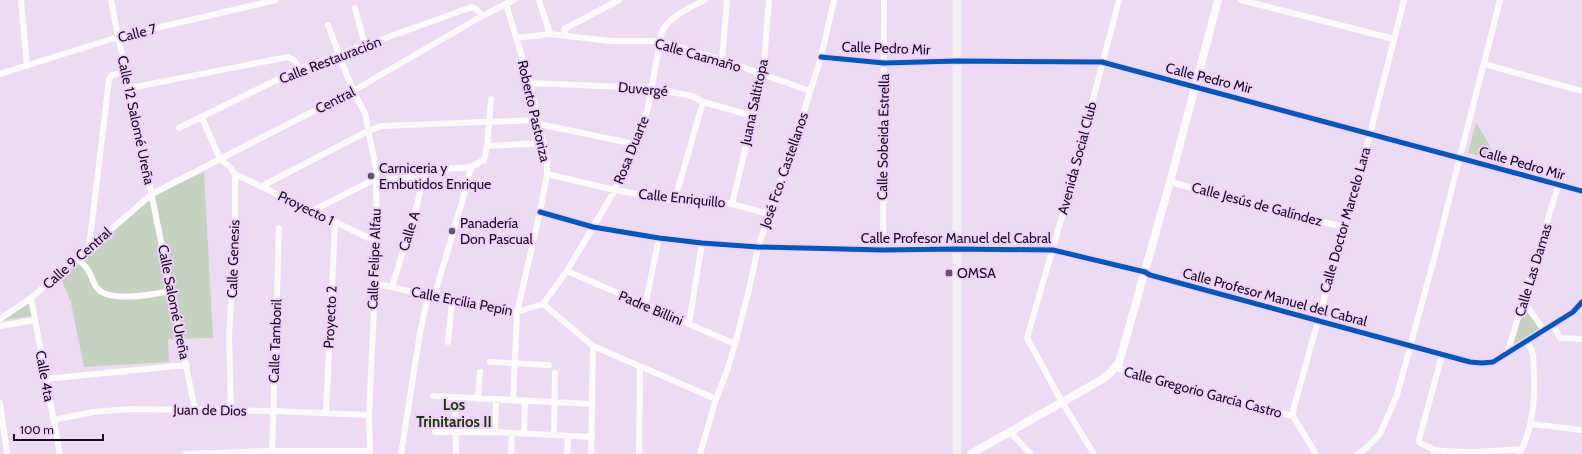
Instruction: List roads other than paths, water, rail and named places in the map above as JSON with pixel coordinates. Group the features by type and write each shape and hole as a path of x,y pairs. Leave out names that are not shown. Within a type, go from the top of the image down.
{"main road":[{"path":"957,0 957,454"}],"street":[{"path":"21,0 27,66"},
{"name":"Calle 12 Salomé Ureña","path":"111,0 152,194"},
{"name":"Calle 7","path":"0,74 118,37 276,0"},
{"name":"Central","path":"152,194 353,91 482,16 514,0"},
{"path":"539,0 550,34"},
{"path":"566,36 564,29 619,0"},
{"name":"Rosa Duarte","path":"543,304 567,271 615,190 647,112 650,88 662,31 669,21 705,0"},
{"path":"722,60 727,0"},
{"name":"Juana Saltitopa","path":"732,204 763,75 769,0"},
{"name":"José Fco. Castellanos","path":"700,454 716,399 727,371 735,344 758,247 793,146 821,57 834,0"},
{"name":"Calle Sobeida Estrella","path":"883,250 884,0"},
{"name":"Avenida Social Club","path":"1094,454 1062,402 1027,338 1053,250 1119,0"},
{"path":"971,454 1105,377 1116,368 1122,358 1218,0"},
{"path":"1241,0 1394,39"},
{"name":"Calle Doctor Marcelo Lara","path":"1293,416 1294,406 1370,134 1404,0"},
{"path":"1358,454 1380,434 1397,395 1500,0"},
{"name":"Roberto Pastoriza","path":"506,4 530,83 547,160 547,174 540,212 517,312 513,401"},
{"name":"Calle Restauración","path":"180,128 299,69 339,54 472,7 482,16"},
{"path":"354,8 365,45"},
{"name":"Calle Felipe Alfau","path":"328,25 353,91 364,113 376,169 377,242 369,415 370,453"},
{"name":"Calle Caamaño","path":"516,38 550,34 610,41 660,41 722,60 810,91"},
{"path":"130,88 288,56 295,61 299,69"},
{"name":"Calle Pedro Mir","path":"821,57 884,63 958,61 1102,62 1460,158 1558,186 1582,191"},
{"path":"1484,64 1582,91"},
{"path":"89,248 109,79 112,75 126,71"},
{"name":"Duvergé","path":"530,83 650,88 692,96 703,102 753,116"},
{"path":"312,211 375,179 380,181 424,175 434,170 470,167 485,160 491,99"},
{"path":"675,199 703,102"},
{"path":"202,118 220,159 230,167 235,174"},
{"path":"262,186 368,131 382,126 490,121 538,122 635,144"},
{"path":"487,146 544,143"},
{"path":"401,454 420,333 462,202 470,167"},
{"name":"Proyecto 1","path":"235,174 377,242"},
{"name":"Calle Genesis","path":"231,410 229,335 235,247 235,174"},
{"name":"Calle Enriquillo","path":"547,174 615,190 669,200 702,199 732,204 769,214"},
{"name":"Calle A","path":"392,287 416,209 424,175"},
{"name":"Calle Jesús de Galíndez","path":"1170,182 1343,227"},
{"name":"Calle Las Damas","path":"1507,354 1558,186"},
{"name":"Calle 9 Central","path":"0,319 31,298 152,194"},
{"name":"Calle Salomé Ureña","path":"152,194 195,410"},
{"name":"Calle Profesor Manuel del Cabral","path":"540,212 593,227 658,238 702,243 758,247 883,250 1053,250 1145,272 1150,275 1317,322 1470,362 1493,362 1553,325 1572,312 1582,302"},
{"name":"Proyecto 2","path":"326,413 335,222"},
{"name":"Calle Tamboril","path":"272,453 279,228"},
{"path":"645,306 658,238"},
{"path":"689,324 702,243"},
{"path":"77,258 88,269 99,290 108,295 120,297 171,291"},
{"name":"Padre Billini","path":"567,271 735,344"},
{"name":"Calle Ercilia Pepín","path":"374,283 452,301 517,312 543,304"},
{"name":"Calle 4ta","path":"31,298 60,454"},
{"path":"448,342 452,301"},
{"path":"1523,301 1544,330"},
{"path":"543,304 593,346 716,399"},
{"path":"0,326 35,320"},
{"path":"1553,325 1560,338 1582,339"},
{"path":"1442,355 1419,440 1420,443 1434,452 1520,452 1531,424 1534,384 1533,354 1527,341"},
{"path":"592,454 593,346"},
{"path":"490,362 548,365"},
{"path":"45,379 186,365"},
{"path":"639,454 640,367"},
{"name":"Calle Gregorio García Castro","path":"1116,368 1293,416 1316,454"},
{"path":"478,399 480,372"},
{"path":"554,434 555,373"},
{"path":"433,396 525,402 592,404"},
{"path":"455,398 456,454"},
{"path":"495,432 496,400"},
{"path":"524,434 525,402"},
{"path":"0,403 7,454"},
{"name":"Juan de Dios","path":"53,420 93,412 130,409 273,411 369,415"},
{"path":"1531,424 1582,430"},
{"path":"435,432 495,432 592,437"},
{"path":"1010,432 1031,454"},
{"path":"511,454 512,434"},
{"path":"567,454 568,436"},
{"path":"185,454 370,453"}],"place":[{"name":"Carniceria y Embutidos Enrique","path":"371,176"},
{"name":"Panadería Don Pascual","path":"452,231"},
{"name":"OMSA","path":"949,273"}],"district":[{"name":"Los Trinitarios II","path":"454,414"}]}
